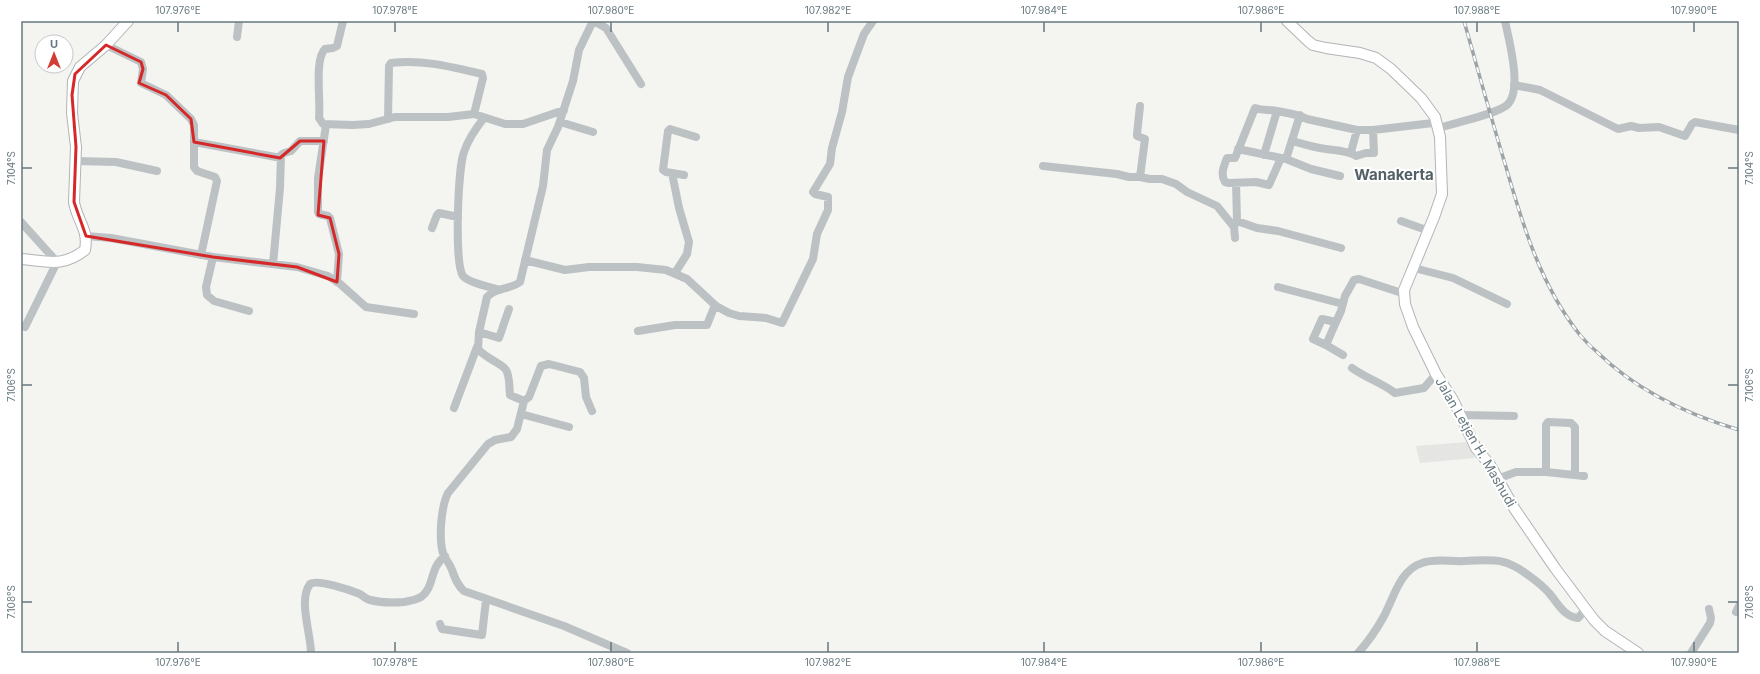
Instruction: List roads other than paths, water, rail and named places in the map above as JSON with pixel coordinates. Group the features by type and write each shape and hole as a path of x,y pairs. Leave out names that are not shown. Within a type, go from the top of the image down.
{"main road":[{"path":"21,259 57,262 69,261 85,250 86,236 76,211 76,161 72,113 73,81 80,67 106,45 128,21"},
{"name":"Jalan Letjen H. Mashudi","path":"1287,21 1313,44 1326,48 1368,55 1379,60 1392,69 1421,98 1435,117 1439,128 1442,194 1429,231 1407,283 1405,304 1413,327 1436,374 1461,415 1476,448 1490,465 1514,508 1555,568 1586,609 1605,631 1638,653"}],"street":[{"path":"237,38 239,21"},
{"path":"343,21 337,46 335,48 323,50 320,61 319,118 321,122 326,125 369,124 388,119 426,116 462,116 474,114 505,124 523,124 564,110"},
{"path":"454,408 478,347 479,332 487,297 490,293 514,286 520,282 543,186 547,150 564,110 573,81 579,50 594,21 606,28 641,84"},
{"path":"525,260 565,270 589,267 637,267 658,269 675,273 693,283 715,305 734,315 766,318 782,323 813,259 817,234 827,213 828,197 815,194 814,192 830,164 832,148 842,112 848,77 864,34 873,21"},
{"path":"1300,115 1292,140 1269,185 1256,182 1225,182 1223,178 1223,170 1226,158 1235,158 1255,108 1263,111 1277,111 1280,113 1300,115 1307,119 1357,130 1373,130 1433,122 1439,128 1506,106 1512,98 1514,85 1511,52 1505,21"},
{"path":"106,45 141,62 143,69 141,83 166,95 191,119 194,125 194,167 197,171 215,177 217,181 201,255"},
{"path":"388,119 389,66 391,63 402,62 422,62 482,74 483,78 474,114"},
{"path":"1514,85 1535,88 1618,129 1629,126 1639,128 1659,127 1685,136 1692,124 1695,122 1739,130"},
{"path":"1140,106 1137,136 1145,139 1140,177"},
{"path":"1264,155 1277,111"},
{"path":"484,118 476,128 463,152 460,177 458,242 462,274 471,281 500,290"},
{"path":"560,122 593,132"},
{"path":"326,125 318,178 318,212 319,214 330,218 340,262 336,282"},
{"path":"684,174 666,172 663,170 668,130 696,137"},
{"path":"1351,152 1357,130"},
{"path":"1292,140 1324,149 1334,149 1342,153 1351,152 1356,156 1366,153 1374,153 1373,130"},
{"path":"273,264 282,154 290,152 300,141 324,141"},
{"path":"194,142 281,158"},
{"path":"1238,149 1283,159 1311,169 1340,176"},
{"path":"76,161 116,162 158,171"},
{"path":"1043,166 1117,174 1129,177 1162,179 1176,184 1187,192 1217,206 1236,224 1251,225 1257,228 1278,231 1341,248"},
{"path":"672,173 679,208 689,242 687,254 675,273"},
{"path":"1234,238 1236,224 1236,183"},
{"path":"432,228 437,215 440,213 458,217"},
{"path":"21,222 57,262 25,327"},
{"path":"1402,222 1429,231"},
{"path":"86,236 111,238 213,257 310,270 328,276 366,307 378,310 414,314"},
{"path":"213,257 206,285 206,295 214,301 249,311"},
{"path":"1414,268 1453,278 1507,304"},
{"path":"1326,345 1345,296 1354,280 1359,279 1405,294"},
{"path":"1278,287 1343,304"},
{"path":"638,331 675,325 707,326 715,305"},
{"path":"479,332 499,338 508,309"},
{"path":"1336,322 1322,319 1313,340 1326,345 1343,355"},
{"path":"478,347 482,354 505,368 510,395 524,401"},
{"path":"592,411 586,397 585,380 578,371 549,364 541,366 529,397 524,401 514,435 508,438 495,440 488,444 448,493 445,499 441,533 445,556 460,588 464,591 486,600 516,608 564,626 627,653"},
{"path":"1352,368 1365,377 1385,385 1395,393 1424,388 1436,374"},
{"path":"521,414 569,427"},
{"path":"1461,415 1514,416"},
{"path":"1546,472 1546,425 1548,422 1570,423 1575,427 1575,475"},
{"path":"1497,479 1516,472 1546,472 1584,476"},
{"path":"311,653 305,608 307,590 310,584 318,582 337,587 359,594 370,600 390,603 412,601 420,598 429,589 435,566 438,561 445,556"},
{"path":"1358,653 1374,633 1400,582 1407,572 1415,566 1423,563 1441,560 1504,561 1529,575 1548,592 1561,609 1571,617 1578,618 1586,609"},
{"path":"440,624 442,629 482,635 486,600"},
{"path":"1691,653 1710,623 1711,618 1709,609"}],"railway":[{"path":"1464,21 1519,211 1544,276 1566,316 1580,335 1612,366 1646,390 1681,409 1739,430"}],"district":[{"name":"Wanakerta","path":"1394,174"}]}
